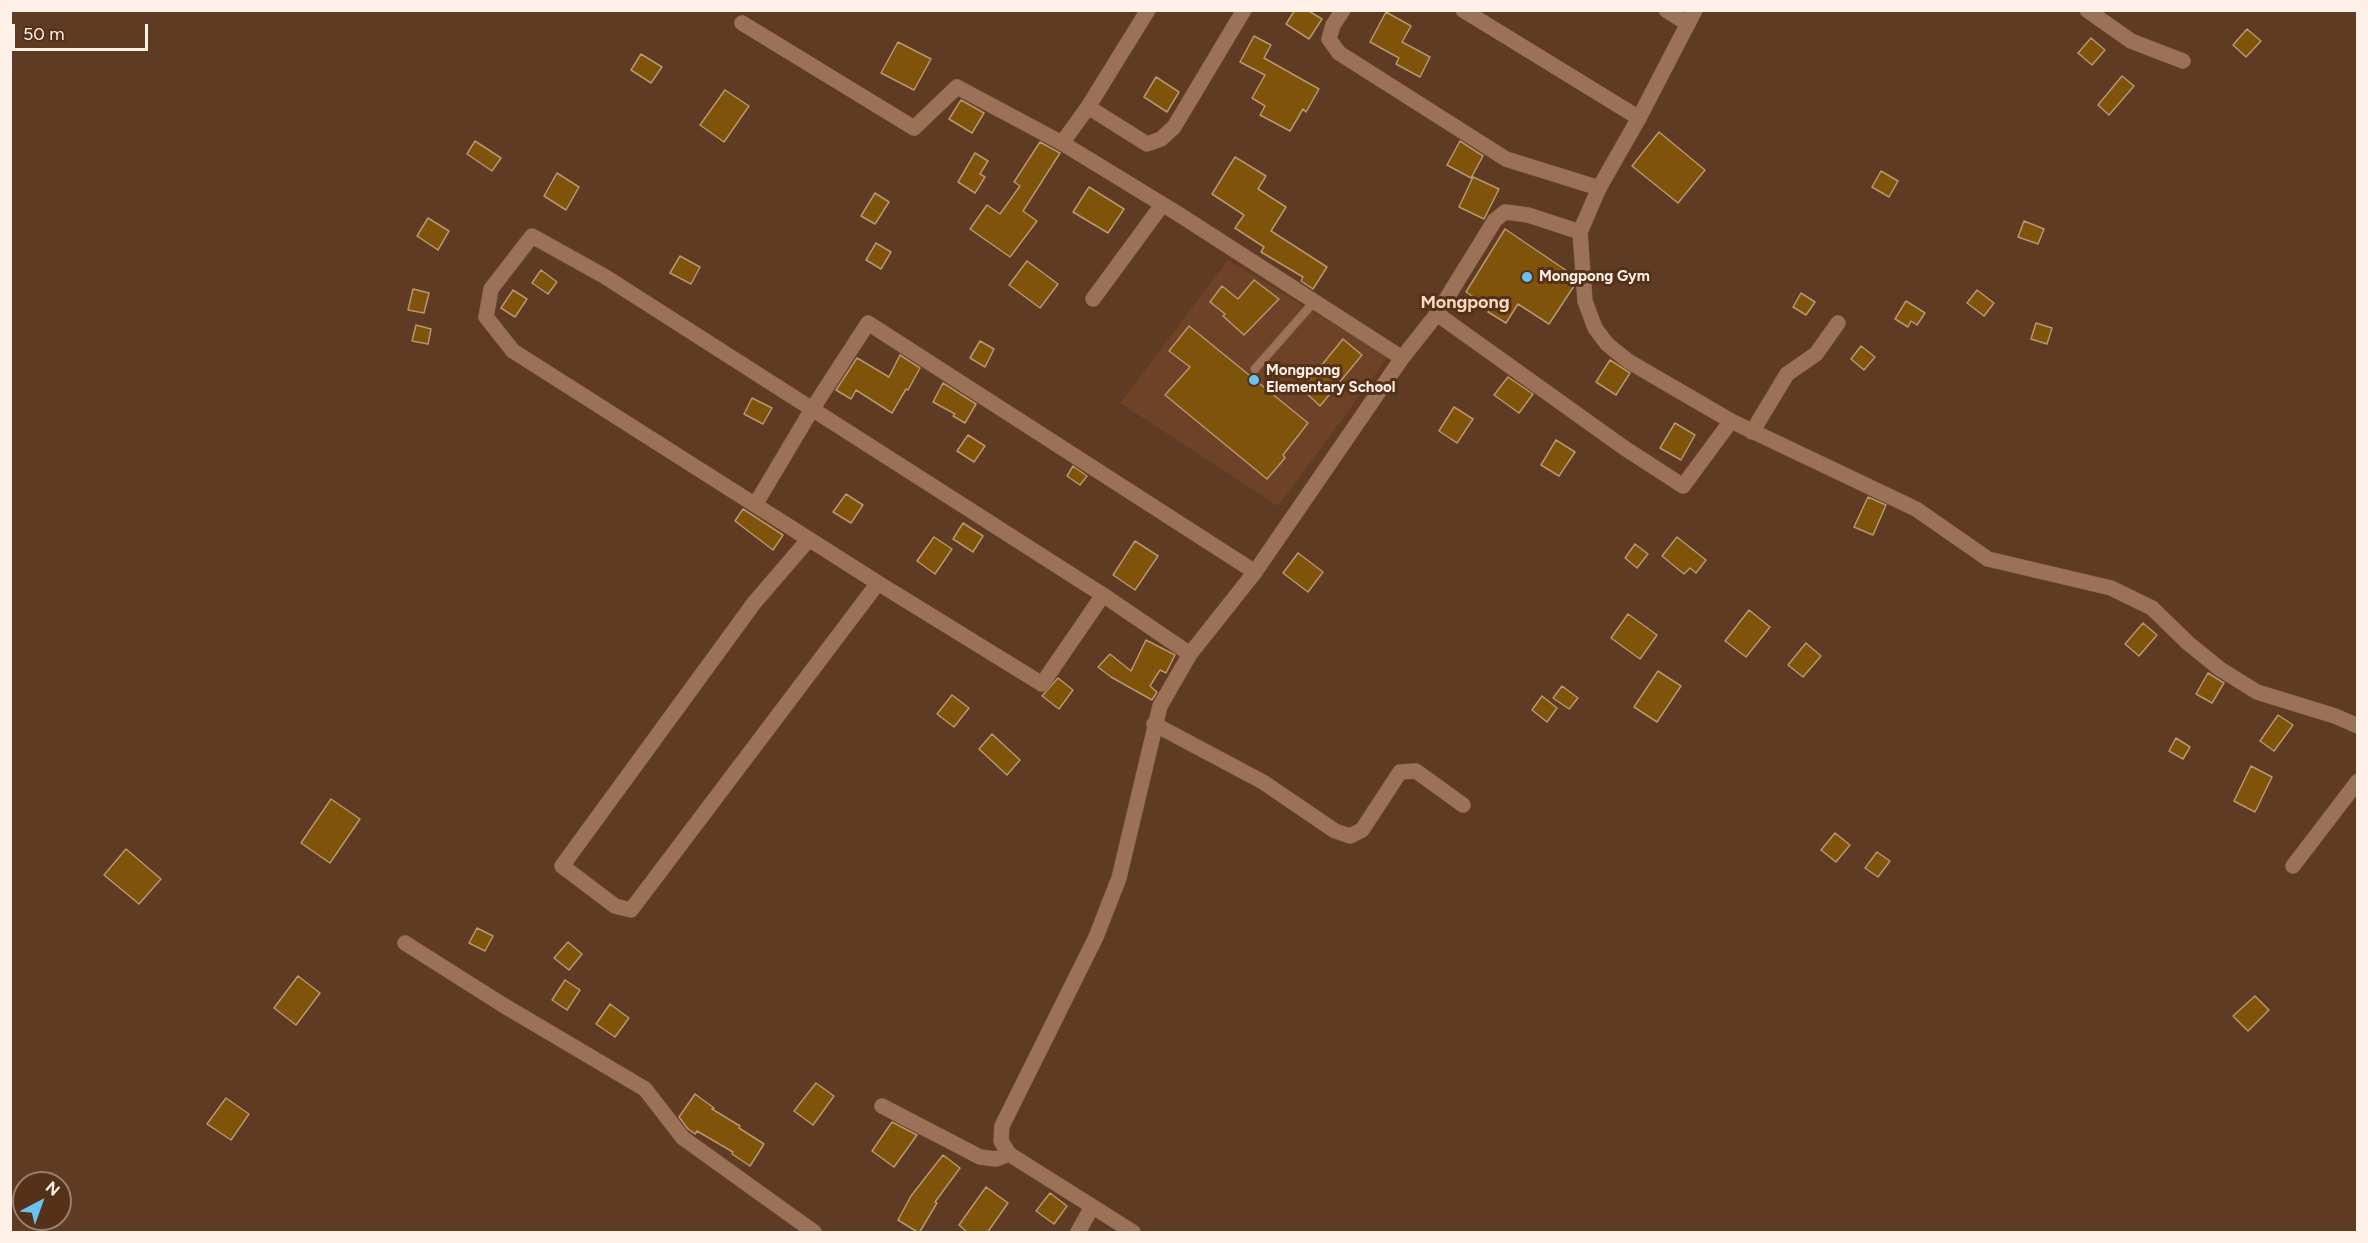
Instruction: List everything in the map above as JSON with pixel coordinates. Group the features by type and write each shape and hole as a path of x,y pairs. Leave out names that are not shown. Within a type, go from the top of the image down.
{"street":[{"path":"1062,143 1088,107 1148,10"},
{"path":"1088,107 1147,144 1161,140 1174,127 1244,10"},
{"path":"1343,10 1333,25 1329,39 1339,53 1506,159 1599,188"},
{"path":"1463,10 1639,118"},
{"path":"1666,10 1691,17 1639,118 1599,188 1580,232 1585,301 1595,328 1607,345 1628,361 1731,421 1916,509 1988,559 2111,588 2152,608 2188,644 2212,663 2257,692 2335,716 2358,726"},
{"path":"2087,10 2131,41 2183,61"},
{"path":"742,23 914,128 957,87 1062,143 1402,358"},
{"path":"1093,299 1162,205"},
{"path":"1133,1233 1009,1154 1001,1141 1002,1126 1096,937 1119,878 1160,706 1190,654 1255,572 1402,358 1437,314 1495,220 1505,213 1527,215 1580,232"},
{"path":"1103,595 1042,684 878,583 513,351 486,317 491,289 532,236 604,276 811,411 1103,595 1190,654"},
{"path":"1437,314 1683,486 1731,421"},
{"path":"755,505 811,411 868,323 1255,572"},
{"path":"1752,432 1787,374 1816,354 1838,323"},
{"path":"809,539 754,603 562,866 615,906 631,910 878,583"},
{"path":"1154,724 1263,782 1335,831 1350,836 1362,830 1400,772 1416,771 1463,805"},
{"path":"2293,866 2358,781"},
{"path":"405,943 503,1005 645,1089 683,1138 814,1233"},
{"path":"882,1106 980,1157 996,1159 1009,1154"},
{"path":"1078,1233 1092,1208"}],"lane":[{"path":"1255,369 1313,303"}],"shaded area":[{"name":"Mongpong Elementary School","path":"1228,260 1388,357 1278,506 1120,403"}],"building":[{"path":"1295,10 1307,10 1322,19 1309,39 1286,24"},
{"path":"1386,12 1411,26 1402,42 1430,57 1420,77 1396,64 1399,58 1370,42"},
{"path":"2247,29 2261,41 2246,57 2233,45"},
{"path":"1254,36 1271,45 1264,58 1319,89 1306,112 1303,109 1290,131 1260,115 1265,106 1252,98 1265,75 1240,62"},
{"path":"2091,38 2105,50 2092,65 2078,53"},
{"path":"898,42 931,59 914,90 881,73"},
{"path":"641,54 662,67 651,83 631,70"},
{"path":"2122,76 2134,86 2109,115 2098,105"},
{"path":"1156,77 1179,92 1167,112 1144,97"},
{"path":"725,90 749,106 724,142 700,125"},
{"path":"961,100 984,113 972,133 949,119"},
{"path":"1659,132 1705,170 1678,203 1632,166"},
{"path":"475,141 501,158 492,171 467,154"},
{"path":"1460,141 1483,156 1471,178 1447,165"},
{"path":"1040,142 1060,153 1023,211 1037,221 1010,257 970,229 987,205 1000,214 1020,186 1014,182"},
{"path":"975,153 988,161 980,174 985,177 975,193 958,182"},
{"path":"1235,157 1266,176 1258,189 1286,207 1271,231 1327,267 1313,289 1301,281 1303,277 1261,252 1264,247 1235,228 1244,215 1212,194"},
{"path":"1881,171 1898,181 1889,197 1872,187"},
{"path":"557,173 579,187 566,210 544,196"},
{"path":"1473,177 1499,189 1484,219 1459,207"},
{"path":"1089,187 1124,209 1108,233 1073,212"},
{"path":"875,193 889,202 875,224 861,216"},
{"path":"428,218 449,231 438,250 417,236"},
{"path":"2024,221 2044,229 2038,244 2018,237"},
{"name":"Mongpong Gym","path":"1505,229 1573,275 1574,286 1549,324 1518,304 1506,323 1488,312 1490,308 1466,292"},
{"path":"876,243 891,252 881,269 866,260"},
{"path":"680,256 700,267 691,284 670,273"},
{"path":"1027,261 1058,284 1040,308 1009,285"},
{"path":"541,270 557,282 548,294 532,283"},
{"path":"1254,280 1279,299 1244,335 1223,316 1225,314 1210,302 1222,286 1238,299"},
{"path":"413,289 429,293 424,313 408,310"},
{"path":"513,290 527,299 515,317 501,308"},
{"path":"1977,290 1994,303 1984,316 1967,303"},
{"path":"1801,293 1815,302 1806,315 1793,307"},
{"path":"1906,301 1925,313 1917,325 1911,321 1908,327 1895,319"},
{"path":"2036,323 2052,328 2047,344 2031,339"},
{"path":"416,325 431,329 428,344 412,341"},
{"path":"1189,326 1308,423 1283,455 1285,458 1267,479 1165,395 1190,367 1169,351"},
{"path":"1343,339 1362,355 1320,406 1302,389"},
{"path":"980,341 994,349 985,367 970,358"},
{"path":"1861,346 1875,357 1864,370 1851,359"},
{"path":"900,355 920,368 892,413 856,390 851,399 836,390 857,358 889,377"},
{"path":"1610,360 1630,373 1616,395 1596,382"},
{"path":"1508,377 1533,394 1519,413 1494,395"},
{"path":"943,383 976,404 965,423 953,416 955,414 933,402"},
{"path":"752,398 772,408 763,424 744,414"},
{"path":"1454,407 1473,419 1457,443 1439,431"},
{"path":"1675,423 1695,435 1681,460 1660,448"},
{"path":"968,435 985,446 974,462 957,451"},
{"path":"1556,440 1575,452 1559,476 1541,465"},
{"path":"1073,466 1087,476 1080,485 1067,476"},
{"path":"846,494 863,505 851,523 833,512"},
{"path":"1868,497 1886,505 1873,535 1854,527"},
{"path":"743,509 783,535 773,550 735,521"},
{"path":"963,523 983,536 973,552 953,539"},
{"path":"934,537 952,549 935,574 917,561"},
{"path":"1677,537 1706,560 1696,573 1690,568 1684,574 1662,556"},
{"path":"1135,541 1158,556 1135,590 1113,575"},
{"path":"1635,544 1648,554 1637,568 1625,558"},
{"path":"1298,553 1323,572 1308,592 1283,573"},
{"path":"1749,610 1770,627 1746,657 1725,641"},
{"path":"1628,614 1657,635 1640,659 1611,638"},
{"path":"2143,623 2157,635 2139,656 2125,644"},
{"path":"1146,640 1175,655 1166,673 1160,670 1150,686 1157,692 1152,700 1098,667 1110,654 1131,671"},
{"path":"1806,643 1821,656 1803,677 1788,665"},
{"path":"1658,671 1681,686 1657,722 1634,707"},
{"path":"2208,673 2224,683 2212,703 2196,694"},
{"path":"1058,678 1073,690 1059,709 1042,696"},
{"path":"1562,686 1578,698 1569,709 1553,698"},
{"path":"952,695 969,708 954,727 937,714"},
{"path":"1542,696 1557,708 1547,722 1532,710"},
{"path":"2278,715 2293,725 2274,751 2260,741"},
{"path":"992,734 1020,760 1007,775 979,749"},
{"path":"2176,738 2190,747 2183,759 2169,751"},
{"path":"2251,766 2272,777 2255,812 2234,801"},
{"path":"331,799 360,819 330,863 301,843"},
{"path":"1835,833 1850,845 1836,862 1821,850"},
{"path":"126,849 161,879 139,904 104,875"},
{"path":"1877,852 1890,861 1878,877 1865,868"},
{"path":"477,928 493,936 485,951 469,943"},
{"path":"568,942 582,954 569,970 554,958"},
{"path":"298,976 320,993 296,1025 274,1008"},
{"path":"565,980 580,990 567,1010 552,1000"},
{"path":"2255,996 2269,1010 2248,1031 2233,1016"},
{"path":"610,1004 629,1018 615,1037 596,1024"},
{"path":"816,1083 834,1096 813,1125 794,1111"},
{"path":"695,1094 714,1108 712,1109 764,1144 750,1166 732,1154 733,1152 697,1131 695,1134 688,1129 679,1117"},
{"path":"226,1098 249,1114 231,1140 207,1124"},
{"path":"892,1122 917,1135 894,1167 872,1151"},
{"path":"943,1155 960,1168 935,1202 937,1203 919,1233 898,1220 911,1196"},
{"path":"986,1187 1008,1203 987,1233 968,1233 959,1225"},
{"path":"1050,1193 1067,1206 1054,1224 1036,1211"}],"place":[{"name":"Mongpong Gym","path":"1527,277"},
{"name":"Mongpong Elementary School","path":"1254,380"}],"district":[{"name":"Mongpong","path":"1465,303"}]}
